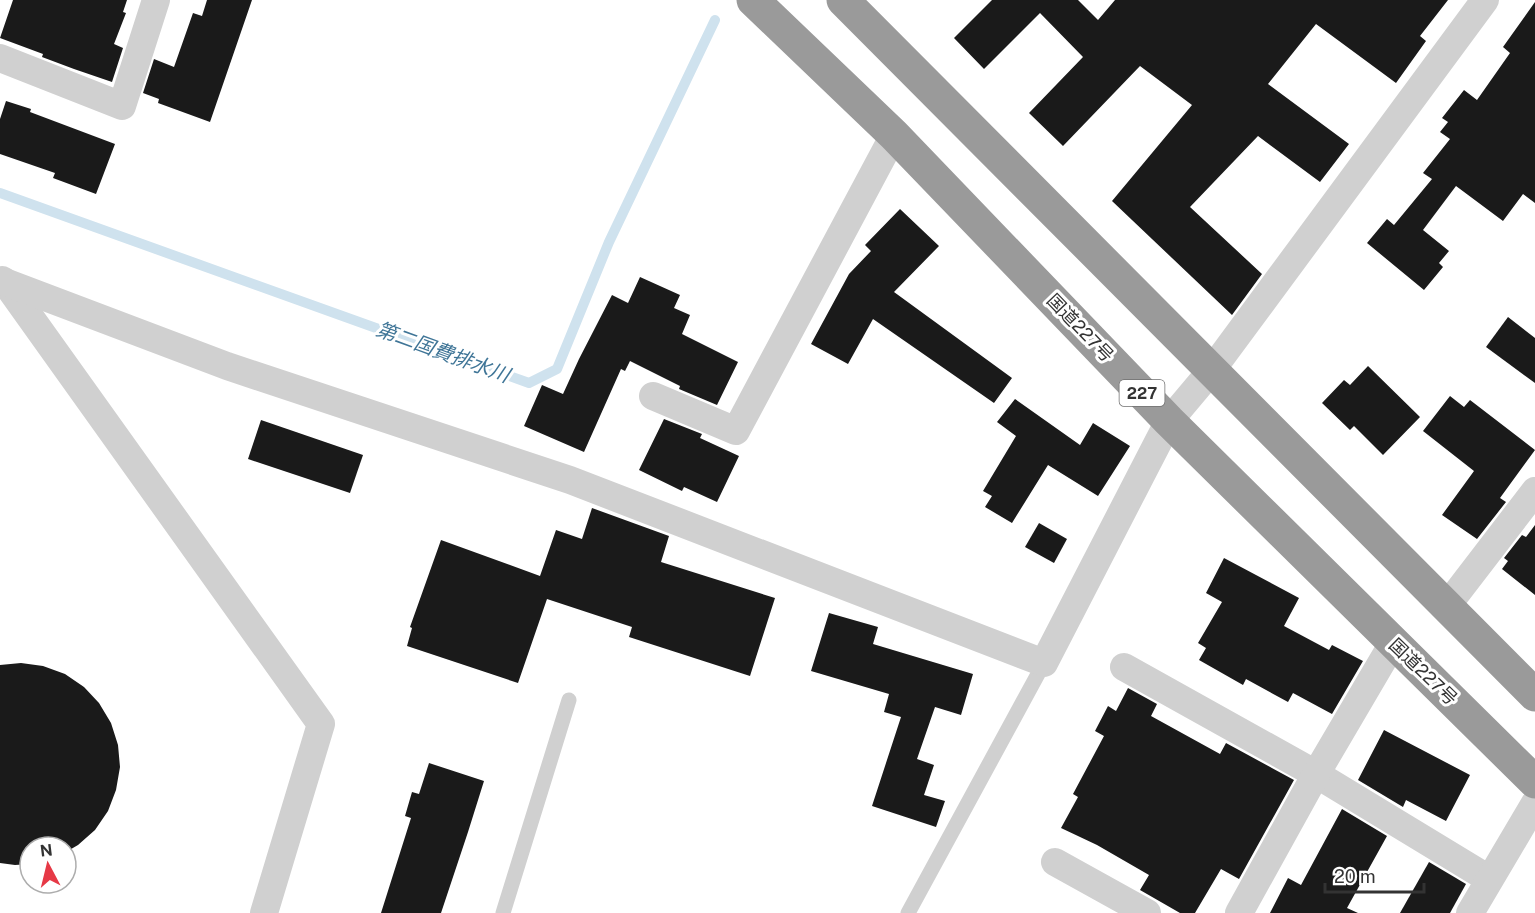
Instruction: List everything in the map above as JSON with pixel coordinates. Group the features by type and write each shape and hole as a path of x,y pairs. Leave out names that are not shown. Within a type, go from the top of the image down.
{"highway":[{"path":"843,0 1535,695"},
{"name":"国道227号","path":"757,1 894,135 1169,421 1535,782"}],"street":[{"path":"0,58 122,106 156,0"},
{"path":"2,281 227,366 570,480 1044,663 1169,421 1211,370 1485,0"},
{"path":"653,396 736,431 894,135"},
{"path":"2,281 321,724 264,913"},
{"path":"1446,607 1535,491"},
{"path":"1239,913 1316,774 1393,643"},
{"path":"1124,667 1316,774 1489,879"},
{"path":"1470,913 1535,802"},
{"path":"1055,862 1147,913"}],"lane":[{"path":"908,913 1044,663"},
{"path":"503,913 569,700"}],"building":[{"path":"13,0 127,0 123,12 126,13 114,44 123,48 112,82 42,57 43,54 0,38"},
{"path":"207,0 252,0 210,122 158,103 159,99 143,93 154,59 174,67 193,13 202,16"},
{"path":"992,0 1078,0 1098,20 1115,0 1448,0 1420,36 1426,41 1396,83 1316,24 1268,84 1349,144 1320,182 1258,136 1190,207 1262,274 1232,315 1112,201 1192,105 1140,66 1063,146 1029,113 1083,57 1040,13 984,69 954,38"},
{"path":"1535,2 1535,203 1523,194 1503,221 1456,186 1423,230 1449,251 1439,263 1443,267 1424,290 1367,243 1387,219 1394,225 1432,179 1423,173 1450,139 1440,132 1448,122 1442,118 1464,90 1477,100 1510,53 1503,47"},
{"path":"6,101 115,144 96,194 53,178 55,173 0,154 0,119"},
{"path":"900,209 939,246 894,292 1012,378 994,403 873,319 848,364 811,344 849,274 871,251 865,245"},
{"path":"640,277 680,295 674,308 690,315 682,334 738,362 717,405 679,389 680,386 630,361 625,371 621,369 584,452 524,426 542,385 563,394 612,295 628,303"},
{"path":"1508,317 1535,338 1535,383 1486,347"},
{"path":"1368,366 1420,417 1383,455 1354,426 1350,430 1322,403 1344,380 1350,385"},
{"path":"1450,396 1464,407 1470,400 1535,450 1500,498 1506,502 1477,539 1442,515 1474,471 1423,431"},
{"path":"1015,399 1080,445 1093,423 1130,446 1098,496 1048,465 1012,523 985,507 992,496 983,491 1016,436 997,422"},
{"path":"664,419 702,434 700,438 739,456 717,502 684,487 682,491 639,470"},
{"path":"261,420 363,455 350,493 248,459"},
{"path":"592,508 669,536 661,562 775,598 750,676 629,637 632,627 547,599 518,683 407,646 412,628 410,627 441,540 540,576 556,530 582,539"},
{"path":"1039,523 1067,539 1054,563 1025,547"},
{"path":"1535,525 1535,595 1502,569 1508,561 1504,558 1522,535 1526,537"},
{"path":"1224,558 1299,598 1284,626 1329,650 1332,645 1363,661 1332,714 1293,693 1288,702 1246,679 1243,685 1199,660 1206,648 1198,643 1222,602 1206,593"},
{"path":"829,613 878,627 873,644 973,674 961,715 935,707 917,759 934,765 924,795 945,801 936,827 872,806 901,717 884,712 889,694 811,671"},
{"path":"21,663 43,666 65,674 84,687 99,703 111,723 118,745 120,767 116,790 108,811 95,830 78,845 78,835 18,835 18,865 0,863 0,665"},
{"path":"1128,688 1157,704 1151,716 1220,754 1226,743 1294,780 1239,879 1221,869 1195,913 1180,913 1140,890 1149,875 1097,845 1061,828 1078,797 1073,794 1104,736 1095,731 1108,706 1116,711"},
{"path":"1384,730 1470,775 1446,821 1406,800 1403,807 1358,780"},
{"path":"429,763 484,781 468,832 441,913 381,913 411,818 405,816 412,792 419,794"},
{"path":"1342,809 1387,836 1347,908 1358,913 1270,913 1288,878 1301,885"},
{"path":"1429,862 1466,884 1450,913 1400,913"}],"waterway":[{"name":"第二国費排水川","path":"0,193 529,383 557,369 609,242 715,20"}]}
